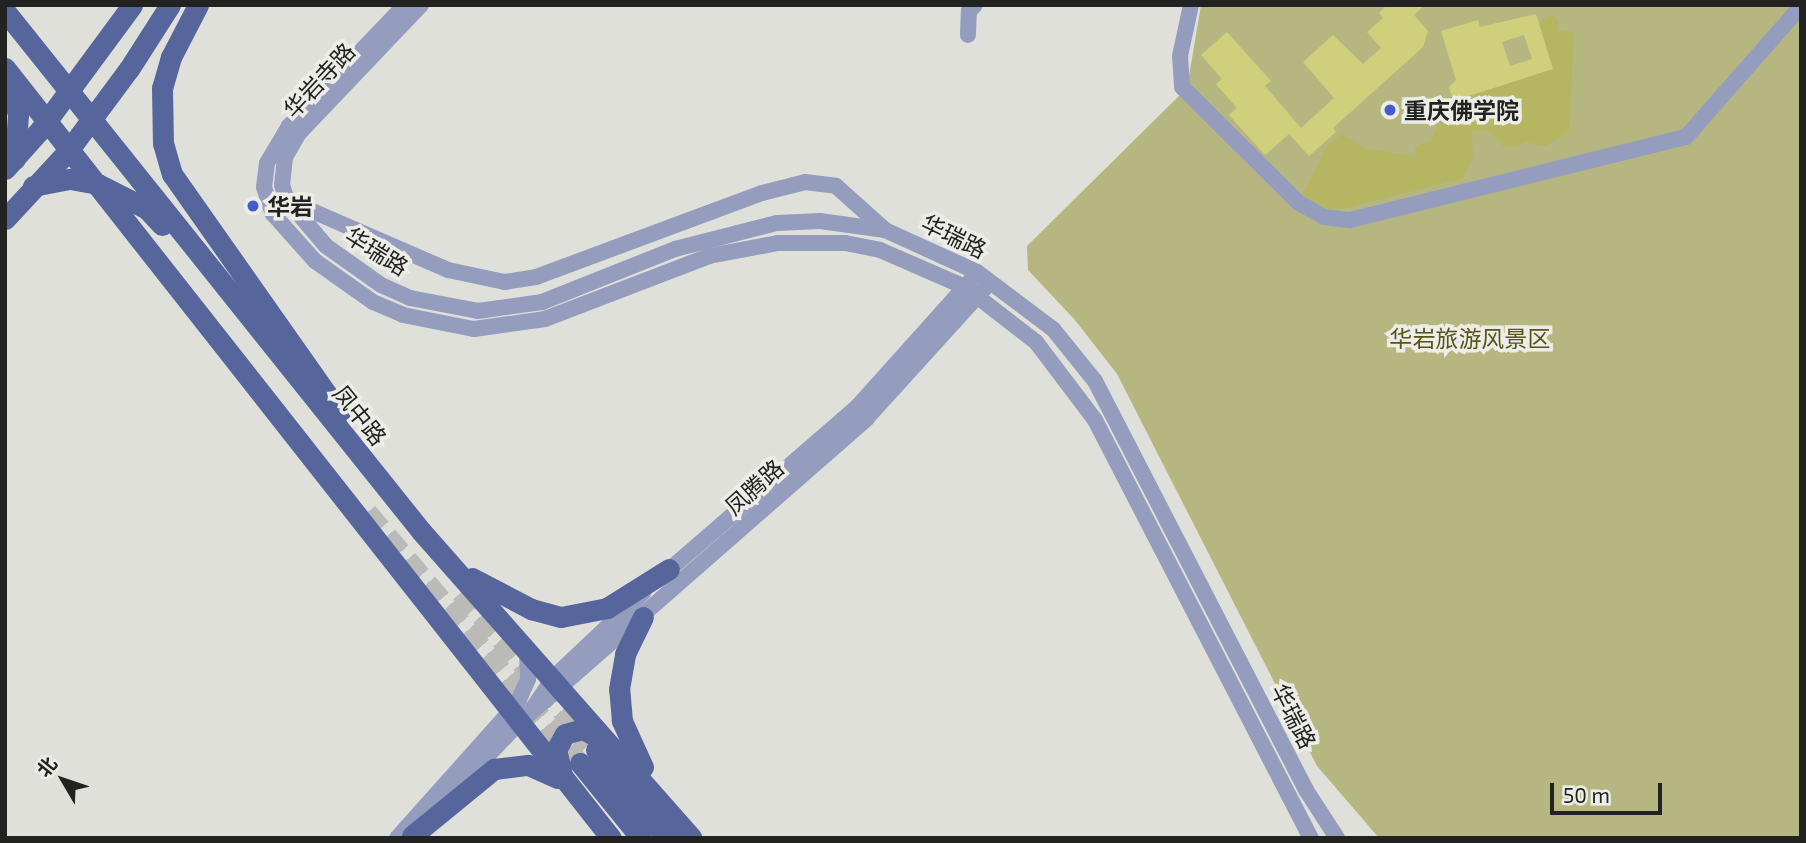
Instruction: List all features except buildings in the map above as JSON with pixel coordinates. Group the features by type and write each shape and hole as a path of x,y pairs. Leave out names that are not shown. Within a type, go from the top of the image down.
{"main road":[{"path":"5,169 40,131 132,5"},
{"path":"5,219 68,151 130,69 170,5"},
{"path":"198,5 171,57 162,88 163,144 187,201 300,354 421,531"},
{"name":"凤中路","path":"5,11 222,287 421,531 558,683 692,838"},
{"path":"5,68 520,717 535,745 611,838"},
{"path":"5,80 18,114 19,133 18,152 5,181"},
{"path":"5,198 46,181 98,184 147,209 222,287"},
{"path":"454,566 504,597 561,617 607,608 669,569"},
{"path":"643,617 625,653 620,706 633,749 665,805"},
{"path":"566,783 556,750 574,730 593,733 643,780"},
{"path":"641,838 588,757 667,838"},
{"path":"407,837 494,769 528,765 566,783"}],"street":[{"name":"华岩寺路","path":"266,200 267,163 280,138 405,5"},
{"name":"华岩寺路","path":"287,200 282,171 291,145 421,5"},
{"path":"968,35 969,11 975,5"},
{"path":"1191,5 1180,57 1182,87 1299,203 1324,217 1350,220 1686,137 1801,6"},
{"path":"287,200 469,276 521,280 762,192 805,182 836,186 885,230"},
{"name":"华瑞路","path":"266,200 291,239 342,283 393,311 439,325 510,327 545,319 709,256 778,243 823,242 880,250 972,291 1036,342 1095,420 1311,838"},
{"name":"华瑞路","path":"287,200 326,246 381,285 445,307 478,311 542,302 675,249 739,230 820,221 885,230 984,276 1053,329 1095,381 1306,790 1337,838"},
{"name":"凤腾路","path":"558,683 643,617 867,418 984,276"},
{"name":"凤腾路","path":"520,717 558,683 669,569 857,407 972,291"},
{"path":"407,837 520,717 528,679 527,649"}],"green space":[{"name":"华岩旅游风景区","path":"1201,5 1801,5 1801,838 1379,838 1317,766 1117,374 1075,320 1028,270 1027,246 1187,88"}],"shaded area":[{"path":"1552,15 1559,21 1558,30 1574,33 1569,131 1546,146 1525,142 1519,147 1503,146 1489,131 1472,130 1473,158 1463,178 1347,208 1327,209 1302,195 1327,146 1342,134 1364,148 1416,157 1415,147 1431,140 1441,120 1471,106 1476,93 1553,69 1540,27 1542,19"}],"tunnel":[{"path":"367,512 580,763"},
{"path":"461,592 590,743"}],"place":[{"name":"重庆佛学院","path":"1390,110"},
{"name":"华岩","path":"253,206"}]}
